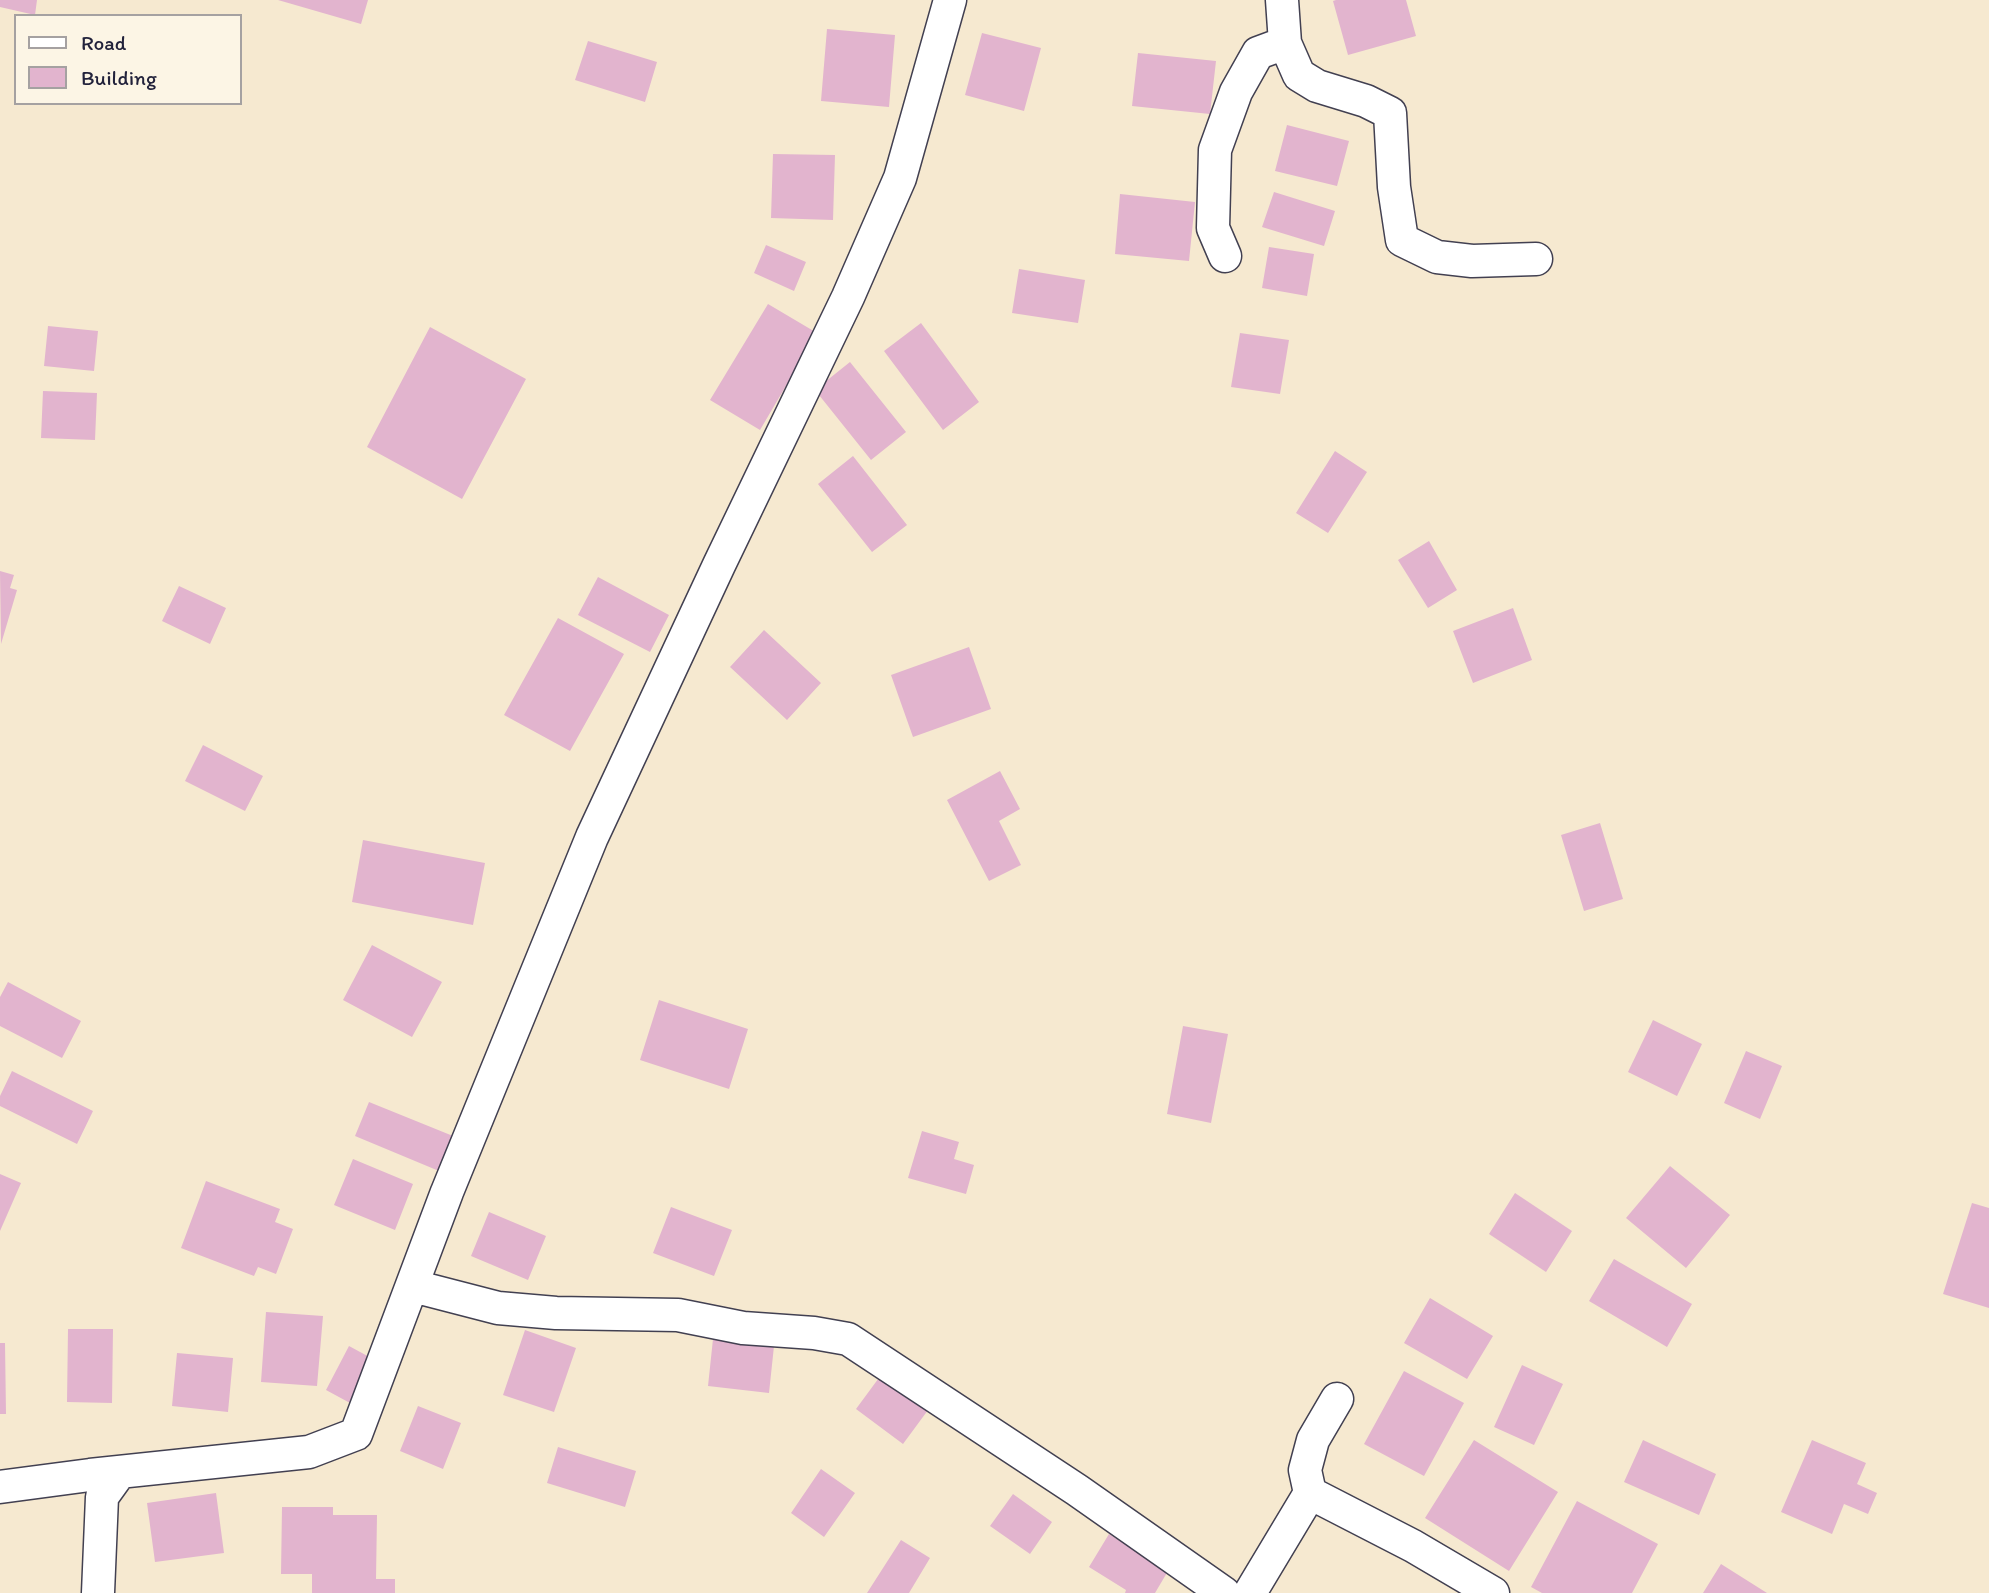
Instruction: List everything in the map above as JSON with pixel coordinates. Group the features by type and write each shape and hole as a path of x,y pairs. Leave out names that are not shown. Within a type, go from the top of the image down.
{"street":[{"path":"0,1487 309,1452 356,1434 447,1192 592,837 837,320 900,178 950,0"},
{"path":"1282,0 1285,43 1299,75 1317,86 1366,101 1390,113 1394,187 1402,240 1437,257 1472,261 1536,259"},
{"path":"1225,256 1213,228 1215,150 1236,92 1258,53 1285,43"},
{"path":"413,1286 498,1308 556,1313 678,1315 743,1328 814,1333 848,1339 1077,1490 1224,1593"},
{"path":"1250,1593 1310,1493 1304,1470 1312,1440 1337,1399"},
{"path":"98,1593 102,1497 120,1472"},
{"path":"1310,1493 1413,1546 1493,1593"}],"building":[{"path":"0,0 37,0 35,14 0,7"},
{"path":"278,0 368,0 361,24"},
{"path":"1406,0 1416,36 1348,55 1333,1"},
{"path":"827,29 895,35 889,107 821,101"},
{"path":"982,33 1041,48 1024,111 965,95"},
{"path":"588,41 657,62 645,102 575,80"},
{"path":"1138,53 1216,61 1210,114 1132,106"},
{"path":"1287,125 1349,141 1337,186 1275,171"},
{"path":"773,154 835,155 833,220 771,218"},
{"path":"1274,192 1335,211 1324,246 1262,227"},
{"path":"1120,194 1195,202 1189,261 1115,254"},
{"path":"766,245 806,262 794,291 754,273"},
{"path":"1269,247 1314,254 1307,296 1262,288"},
{"path":"1019,269 1085,280 1078,323 1012,313"},
{"path":"768,304 817,333 760,430 710,400"},
{"path":"921,323 979,402 943,430 884,351"},
{"path":"48,326 98,331 94,371 44,366"},
{"path":"430,327 526,379 462,499 367,447"},
{"path":"1240,333 1289,340 1280,394 1231,387"},
{"path":"850,362 906,432 871,460 815,390"},
{"path":"43,391 97,393 95,440 41,438"},
{"path":"1335,451 1367,472 1328,533 1296,513"},
{"path":"853,456 907,525 872,552 818,484"},
{"path":"1429,541 1457,590 1428,608 1398,560"},
{"path":"0,571 14,575 10,588 17,590 1,644"},
{"path":"598,577 669,615 650,652 578,615"},
{"path":"179,586 226,608 210,644 162,621"},
{"path":"1513,608 1532,660 1473,683 1453,631"},
{"path":"558,618 624,654 570,751 504,715"},
{"path":"764,630 821,683 787,720 730,667"},
{"path":"969,647 991,709 913,737 891,675"},
{"path":"203,745 263,776 245,811 185,781"},
{"path":"1000,771 1020,809 999,821 1021,865 989,881 947,800"},
{"path":"1600,823 1623,899 1584,911 1561,835"},
{"path":"363,840 485,863 473,925 352,902"},
{"path":"372,945 442,982 412,1037 343,1000"},
{"path":"8,982 81,1021 62,1058 0,1026 0,997"},
{"path":"659,1000 748,1029 729,1089 640,1060"},
{"path":"1653,1020 1702,1044 1677,1096 1628,1072"},
{"path":"1183,1026 1228,1034 1211,1123 1167,1114"},
{"path":"1746,1051 1782,1066 1760,1119 1724,1103"},
{"path":"12,1071 93,1111 77,1144 0,1106 0,1096"},
{"path":"369,1102 453,1136 439,1171 355,1136"},
{"path":"922,1131 959,1142 954,1159 974,1165 966,1194 908,1178"},
{"path":"353,1159 413,1184 395,1230 334,1205"},
{"path":"1670,1166 1730,1215 1686,1268 1626,1218"},
{"path":"0,1174 21,1183 0,1231"},
{"path":"206,1181 280,1209 275,1222 293,1229 276,1274 258,1267 254,1276 181,1248"},
{"path":"1515,1193 1572,1231 1546,1272 1489,1234"},
{"path":"1972,1203 1989,1208 1989,1308 1943,1294"},
{"path":"671,1207 732,1230 714,1276 653,1253"},
{"path":"489,1212 546,1236 528,1280 471,1256"},
{"path":"1614,1259 1692,1304 1667,1347 1589,1301"},
{"path":"1430,1298 1493,1336 1467,1379 1404,1343"},
{"path":"266,1312 323,1316 317,1386 261,1382"},
{"path":"68,1329 113,1329 112,1403 67,1402"},
{"path":"525,1330 576,1348 554,1412 503,1395"},
{"path":"713,1339 774,1346 769,1393 708,1386"},
{"path":"0,1343 5,1343 6,1414 0,1414"},
{"path":"349,1346 373,1359 350,1403 326,1390"},
{"path":"177,1353 233,1358 228,1412 172,1406"},
{"path":"1522,1365 1563,1384 1534,1445 1494,1427"},
{"path":"884,1371 931,1406 903,1444 856,1409"},
{"path":"1404,1371 1464,1403 1424,1476 1364,1444"},
{"path":"418,1406 461,1423 443,1469 400,1451"},
{"path":"1474,1440 1558,1492 1509,1571 1425,1518"},
{"path":"1643,1440 1716,1474 1699,1515 1624,1482"},
{"path":"1812,1440 1866,1463 1857,1484 1877,1493 1868,1514 1844,1504 1832,1534 1781,1512"},
{"path":"558,1447 636,1471 625,1507 547,1483"},
{"path":"821,1469 855,1493 824,1537 791,1513"},
{"path":"216,1493 224,1553 155,1562 147,1503"},
{"path":"1013,1494 1052,1522 1030,1554 990,1526"},
{"path":"1577,1501 1658,1544 1632,1593 1542,1593 1531,1587"},
{"path":"282,1507 333,1507 333,1515 377,1515 376,1579 395,1579 395,1593 312,1593 312,1574 281,1574"},
{"path":"1109,1534 1168,1571 1155,1593 1125,1593 1126,1590 1089,1567"},
{"path":"901,1540 930,1558 909,1593 867,1593"},
{"path":"1721,1564 1767,1593 1703,1593"}]}
